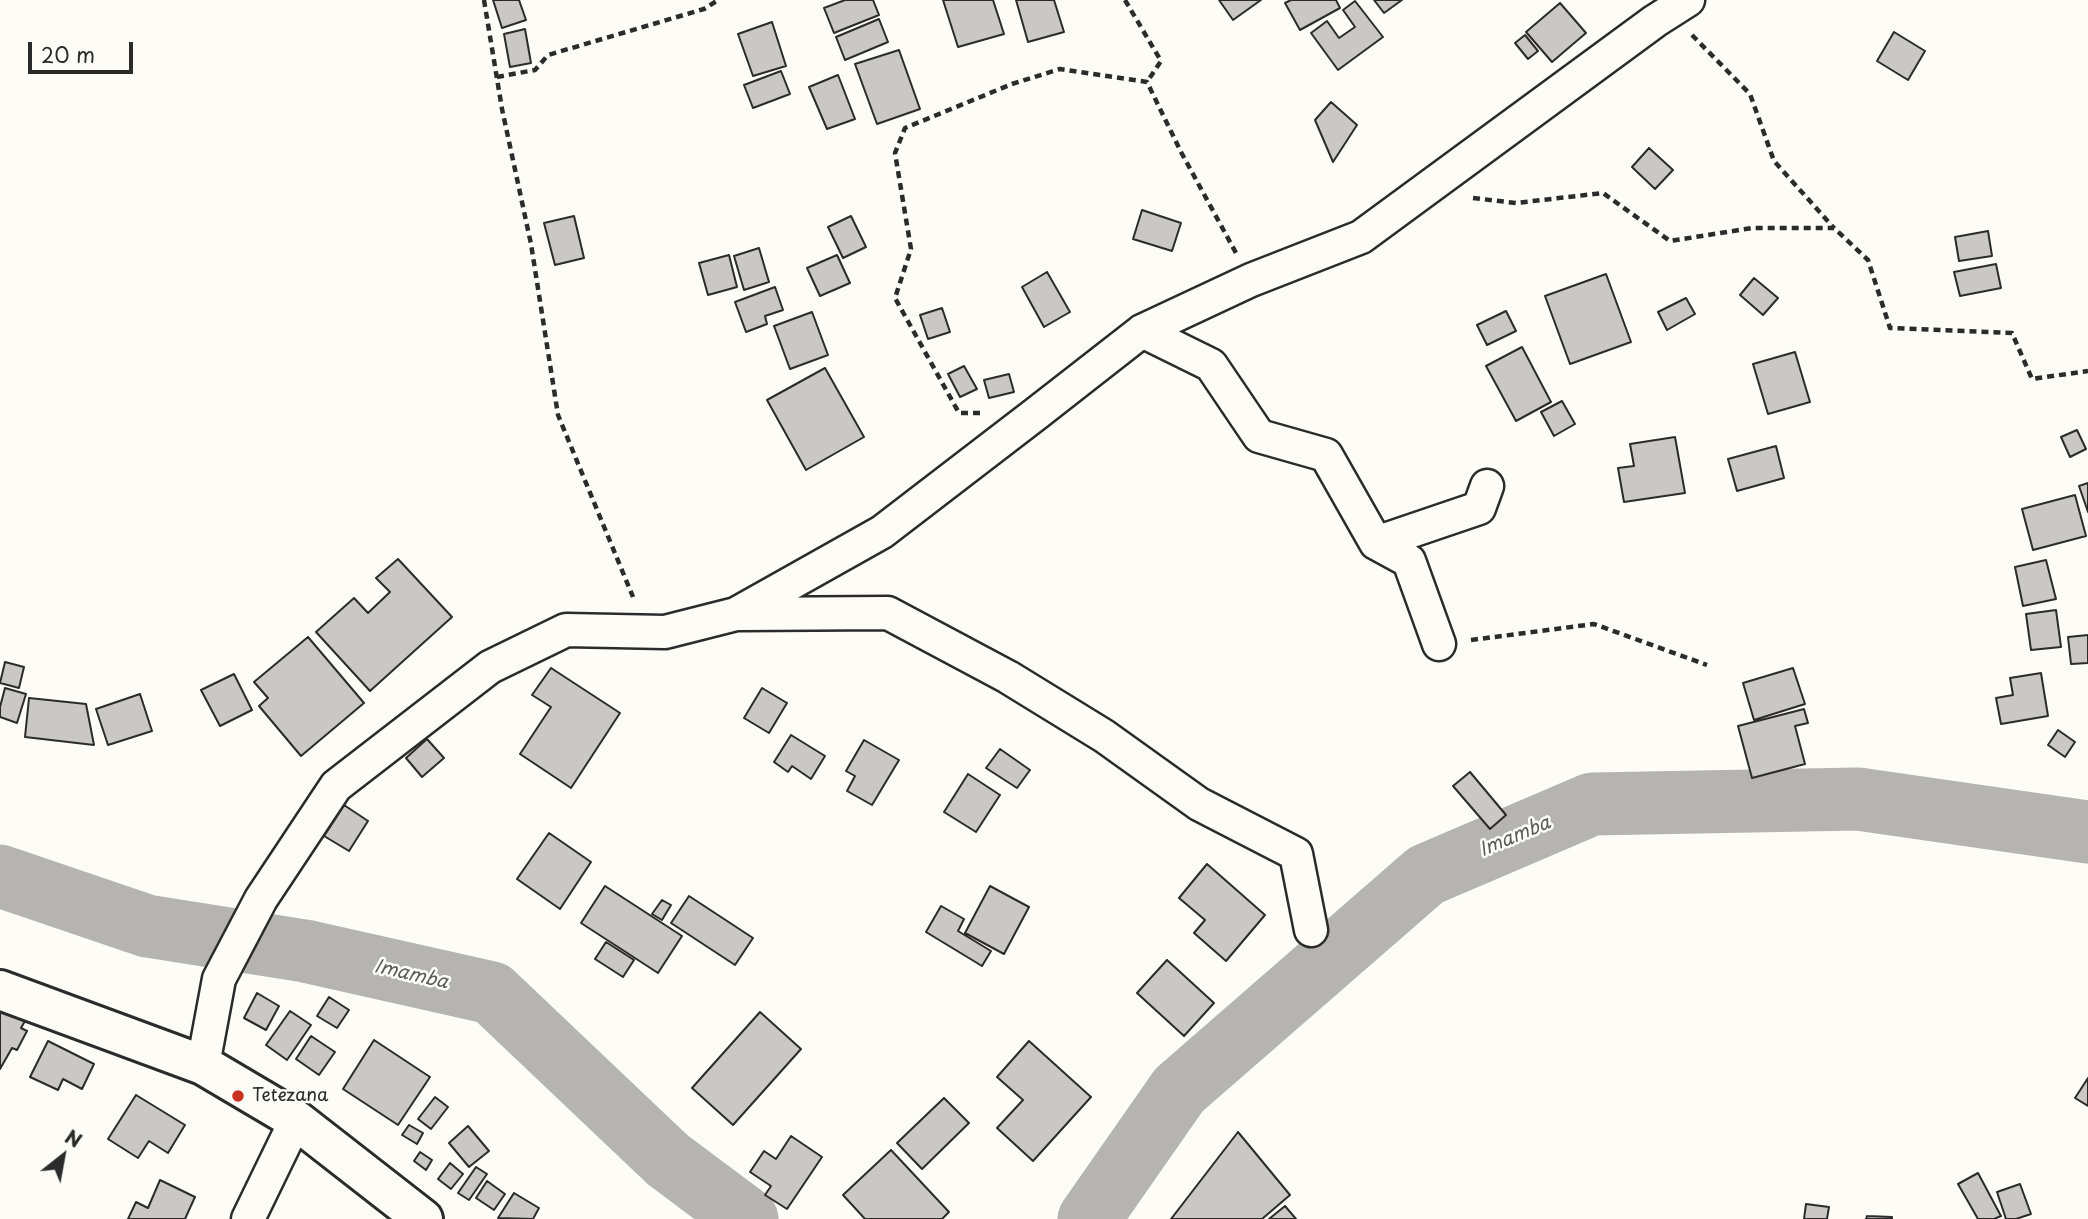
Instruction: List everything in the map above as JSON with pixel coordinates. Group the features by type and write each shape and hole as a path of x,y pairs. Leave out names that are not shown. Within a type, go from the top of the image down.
{"street":[{"path":"736,614 882,532 1142,331 1251,280 1362,237 1678,6"},
{"path":"1142,331 1211,365 1259,436 1325,455 1376,543 1409,561 1439,644"},
{"path":"1376,543 1479,508 1487,486"},
{"path":"203,1065 219,979 261,900 336,786 490,667 566,630 666,632 736,614 888,613 1008,677 1104,736 1199,804 1296,854 1311,930"},
{"path":"0,990 203,1065 296,1121 423,1219"},
{"path":"248,1219 296,1121"}],"path":[{"path":"484,0 531,244 558,415 647,632"},
{"path":"497,77 535,70 548,55 704,9 718,0"},
{"path":"1125,0 1161,61 1147,82"},
{"path":"1678,6 1750,94 1774,161 1834,228 1867,260 1890,328 2012,333 2032,379 2088,371"},
{"path":"1037,414 960,413 895,299 911,248 895,153 905,128 1012,84 1060,69 1147,82"},
{"path":"1147,82 1181,152 1251,280"},
{"path":"1423,191 1516,203 1603,193 1670,241 1752,228 1834,228"},
{"path":"1439,644 1594,624 1707,665"}],"building":[{"path":"493,0 519,0 526,20 502,28"},
{"path":"845,0 873,0 879,15 834,33 824,8"},
{"path":"943,0 993,0 1004,34 958,47"},
{"path":"1016,0 1054,0 1064,32 1028,42"},
{"path":"1219,0 1261,0 1233,20"},
{"path":"1291,0 1336,0 1340,8 1300,30 1285,3"},
{"path":"1374,0 1402,0 1384,13"},
{"path":"1355,1 1383,37 1338,70 1311,33 1327,21 1339,38 1355,27 1343,10"},
{"path":"1560,3 1586,33 1552,62 1526,32"},
{"path":"879,19 888,42 845,60 836,37"},
{"path":"772,22 786,66 753,76 738,34"},
{"path":"525,29 531,63 510,67 504,34"},
{"path":"1894,32 1925,51 1908,80 1877,61"},
{"path":"1525,35 1538,51 1528,59 1515,43"},
{"path":"899,50 920,109 877,124 855,64"},
{"path":"781,71 790,94 753,108 744,85"},
{"path":"838,75 855,119 827,129 809,87"},
{"path":"1331,102 1357,125 1333,162 1315,120"},
{"path":"1649,148 1673,170 1655,189 1632,167"},
{"path":"1142,210 1181,223 1172,251 1133,239"},
{"path":"574,216 584,258 555,265 544,223"},
{"path":"851,216 866,247 843,258 828,227"},
{"path":"1988,231 1992,256 1959,261 1955,237"},
{"path":"759,248 769,282 744,290 734,256"},
{"path":"729,255 737,287 708,295 699,263"},
{"path":"837,255 850,283 820,296 807,268"},
{"path":"1996,264 2001,288 1960,296 1954,272"},
{"path":"1047,272 1070,312 1044,327 1022,287"},
{"path":"1606,274 1631,342 1570,364 1545,296"},
{"path":"1754,278 1778,298 1763,315 1740,295"},
{"path":"775,287 783,310 765,316 767,324 746,332 735,302"},
{"path":"1686,298 1695,314 1667,330 1658,312"},
{"path":"942,308 950,332 928,339 920,315"},
{"path":"1506,311 1516,331 1487,345 1477,325"},
{"path":"812,312 828,355 790,369 774,326"},
{"path":"1522,347 1551,402 1516,421 1486,366"},
{"path":"1795,352 1810,402 1768,414 1753,364"},
{"path":"964,366 977,389 960,397 948,374"},
{"path":"825,368 864,437 806,470 767,400"},
{"path":"1009,374 1014,392 989,398 984,380"},
{"path":"1562,401 1575,424 1554,436 1541,412"},
{"path":"2077,430 2086,449 2070,457 2061,437"},
{"path":"1675,437 1685,493 1624,502 1618,468 1634,466 1630,444"},
{"path":"1776,446 1784,478 1737,491 1728,459"},
{"path":"2088,483 2088,512 2079,486"},
{"path":"2075,495 2086,536 2033,550 2022,509"},
{"path":"398,559 452,617 370,691 316,632 354,598 368,613 390,592 376,578"},
{"path":"2046,560 2056,599 2023,606 2015,567"},
{"path":"2056,610 2061,647 2031,650 2026,614"},
{"path":"2088,635 2088,663 2071,664 2068,637"},
{"path":"308,637 364,703 301,756 259,706 268,698 254,682"},
{"path":"5,662 24,667 19,688 0,683"},
{"path":"551,668 620,713 571,788 520,754 551,707 532,695"},
{"path":"1793,668 1805,704 1754,720 1743,683"},
{"path":"2041,673 2048,716 2001,724 1996,698 2013,695 2010,678"},
{"path":"234,674 252,710 220,726 201,690"},
{"path":"5,688 26,694 17,723 0,717"},
{"path":"762,688 787,703 769,733 744,718"},
{"path":"140,694 152,731 108,745 96,709"},
{"path":"29,698 86,704 94,745 25,737"},
{"path":"1804,709 1808,723 1795,726 1805,764 1752,778 1738,726"},
{"path":"2058,730 2075,742 2065,757 2048,745"},
{"path":"791,735 825,756 811,779 792,766 788,772 774,762"},
{"path":"427,739 444,758 422,777 406,758"},
{"path":"864,740 899,760 872,805 847,791 855,776 846,771"},
{"path":"1000,749 1030,770 1017,788 986,768"},
{"path":"1470,772 1506,815 1490,829 1453,786"},
{"path":"968,774 1000,795 976,832 944,812"},
{"path":"344,805 368,821 349,851 324,836"},
{"path":"549,833 591,862 560,909 517,879"},
{"path":"1207,864 1265,915 1226,961 1194,933 1205,920 1179,898"},
{"path":"605,886 682,936 658,973 581,923"},
{"path":"990,886 1029,907 1004,954 965,933"},
{"path":"689,896 753,938 735,965 671,923"},
{"path":"662,900 671,905 662,920 652,914"},
{"path":"941,906 964,919 958,931 991,951 982,966 926,932"},
{"path":"606,942 634,960 623,977 595,959"},
{"path":"1167,960 1214,1003 1184,1036 1137,993"},
{"path":"257,993 279,1006 266,1030 244,1018"},
{"path":"329,997 349,1010 337,1028 317,1016"},
{"path":"0,1006 29,1014 21,1028 27,1031 17,1050 12,1048 0,1069"},
{"path":"290,1011 311,1025 287,1060 266,1045"},
{"path":"760,1012 801,1049 733,1125 692,1088"},
{"path":"311,1036 335,1052 319,1075 296,1059"},
{"path":"374,1040 430,1077 398,1125 343,1089"},
{"path":"48,1041 94,1064 82,1089 63,1079 58,1090 30,1077"},
{"path":"1029,1041 1091,1097 1033,1161 997,1128 1023,1100 997,1077"},
{"path":"2088,1078 2088,1106 2075,1098"},
{"path":"136,1095 185,1125 168,1153 149,1141 138,1158 108,1139"},
{"path":"435,1097 448,1107 431,1129 418,1119"},
{"path":"944,1098 969,1123 922,1169 897,1143"},
{"path":"409,1125 423,1133 417,1144 402,1135"},
{"path":"468,1126 489,1151 469,1167 449,1143"},
{"path":"1238,1132 1290,1195 1262,1219 1171,1219"},
{"path":"791,1136 822,1157 787,1209 765,1195 771,1186 750,1172 764,1151 776,1159"},
{"path":"891,1150 949,1212 942,1219 865,1219 843,1195"},
{"path":"420,1152 432,1160 426,1170 414,1161"},
{"path":"450,1163 463,1174 451,1189 438,1179"},
{"path":"476,1167 487,1174 469,1200 458,1193"},
{"path":"1978,1173 2001,1216 1978,1219 1958,1184"},
{"path":"160,1180 195,1197 185,1219 128,1219 136,1202 148,1208"},
{"path":"487,1181 505,1194 494,1210 476,1198"},
{"path":"2020,1184 2031,1214 2006,1219 1997,1192"},
{"path":"514,1193 539,1208 533,1219 498,1218"},
{"path":"1806,1204 1829,1207 1827,1219 1804,1219"},
{"path":"1285,1206 1296,1219 1269,1219"},
{"path":"1867,1216 1892,1217 1892,1219 1866,1219"}],"waterway":[{"name":"Imamba","path":"1089,1219 1179,1090 1426,875 1592,804 1858,799 2088,832"},
{"name":"Imamba","path":"0,876 147,926 305,951 492,993 668,1160 747,1219"}],"place":[{"name":"Tetezana","path":"238,1096"}]}
